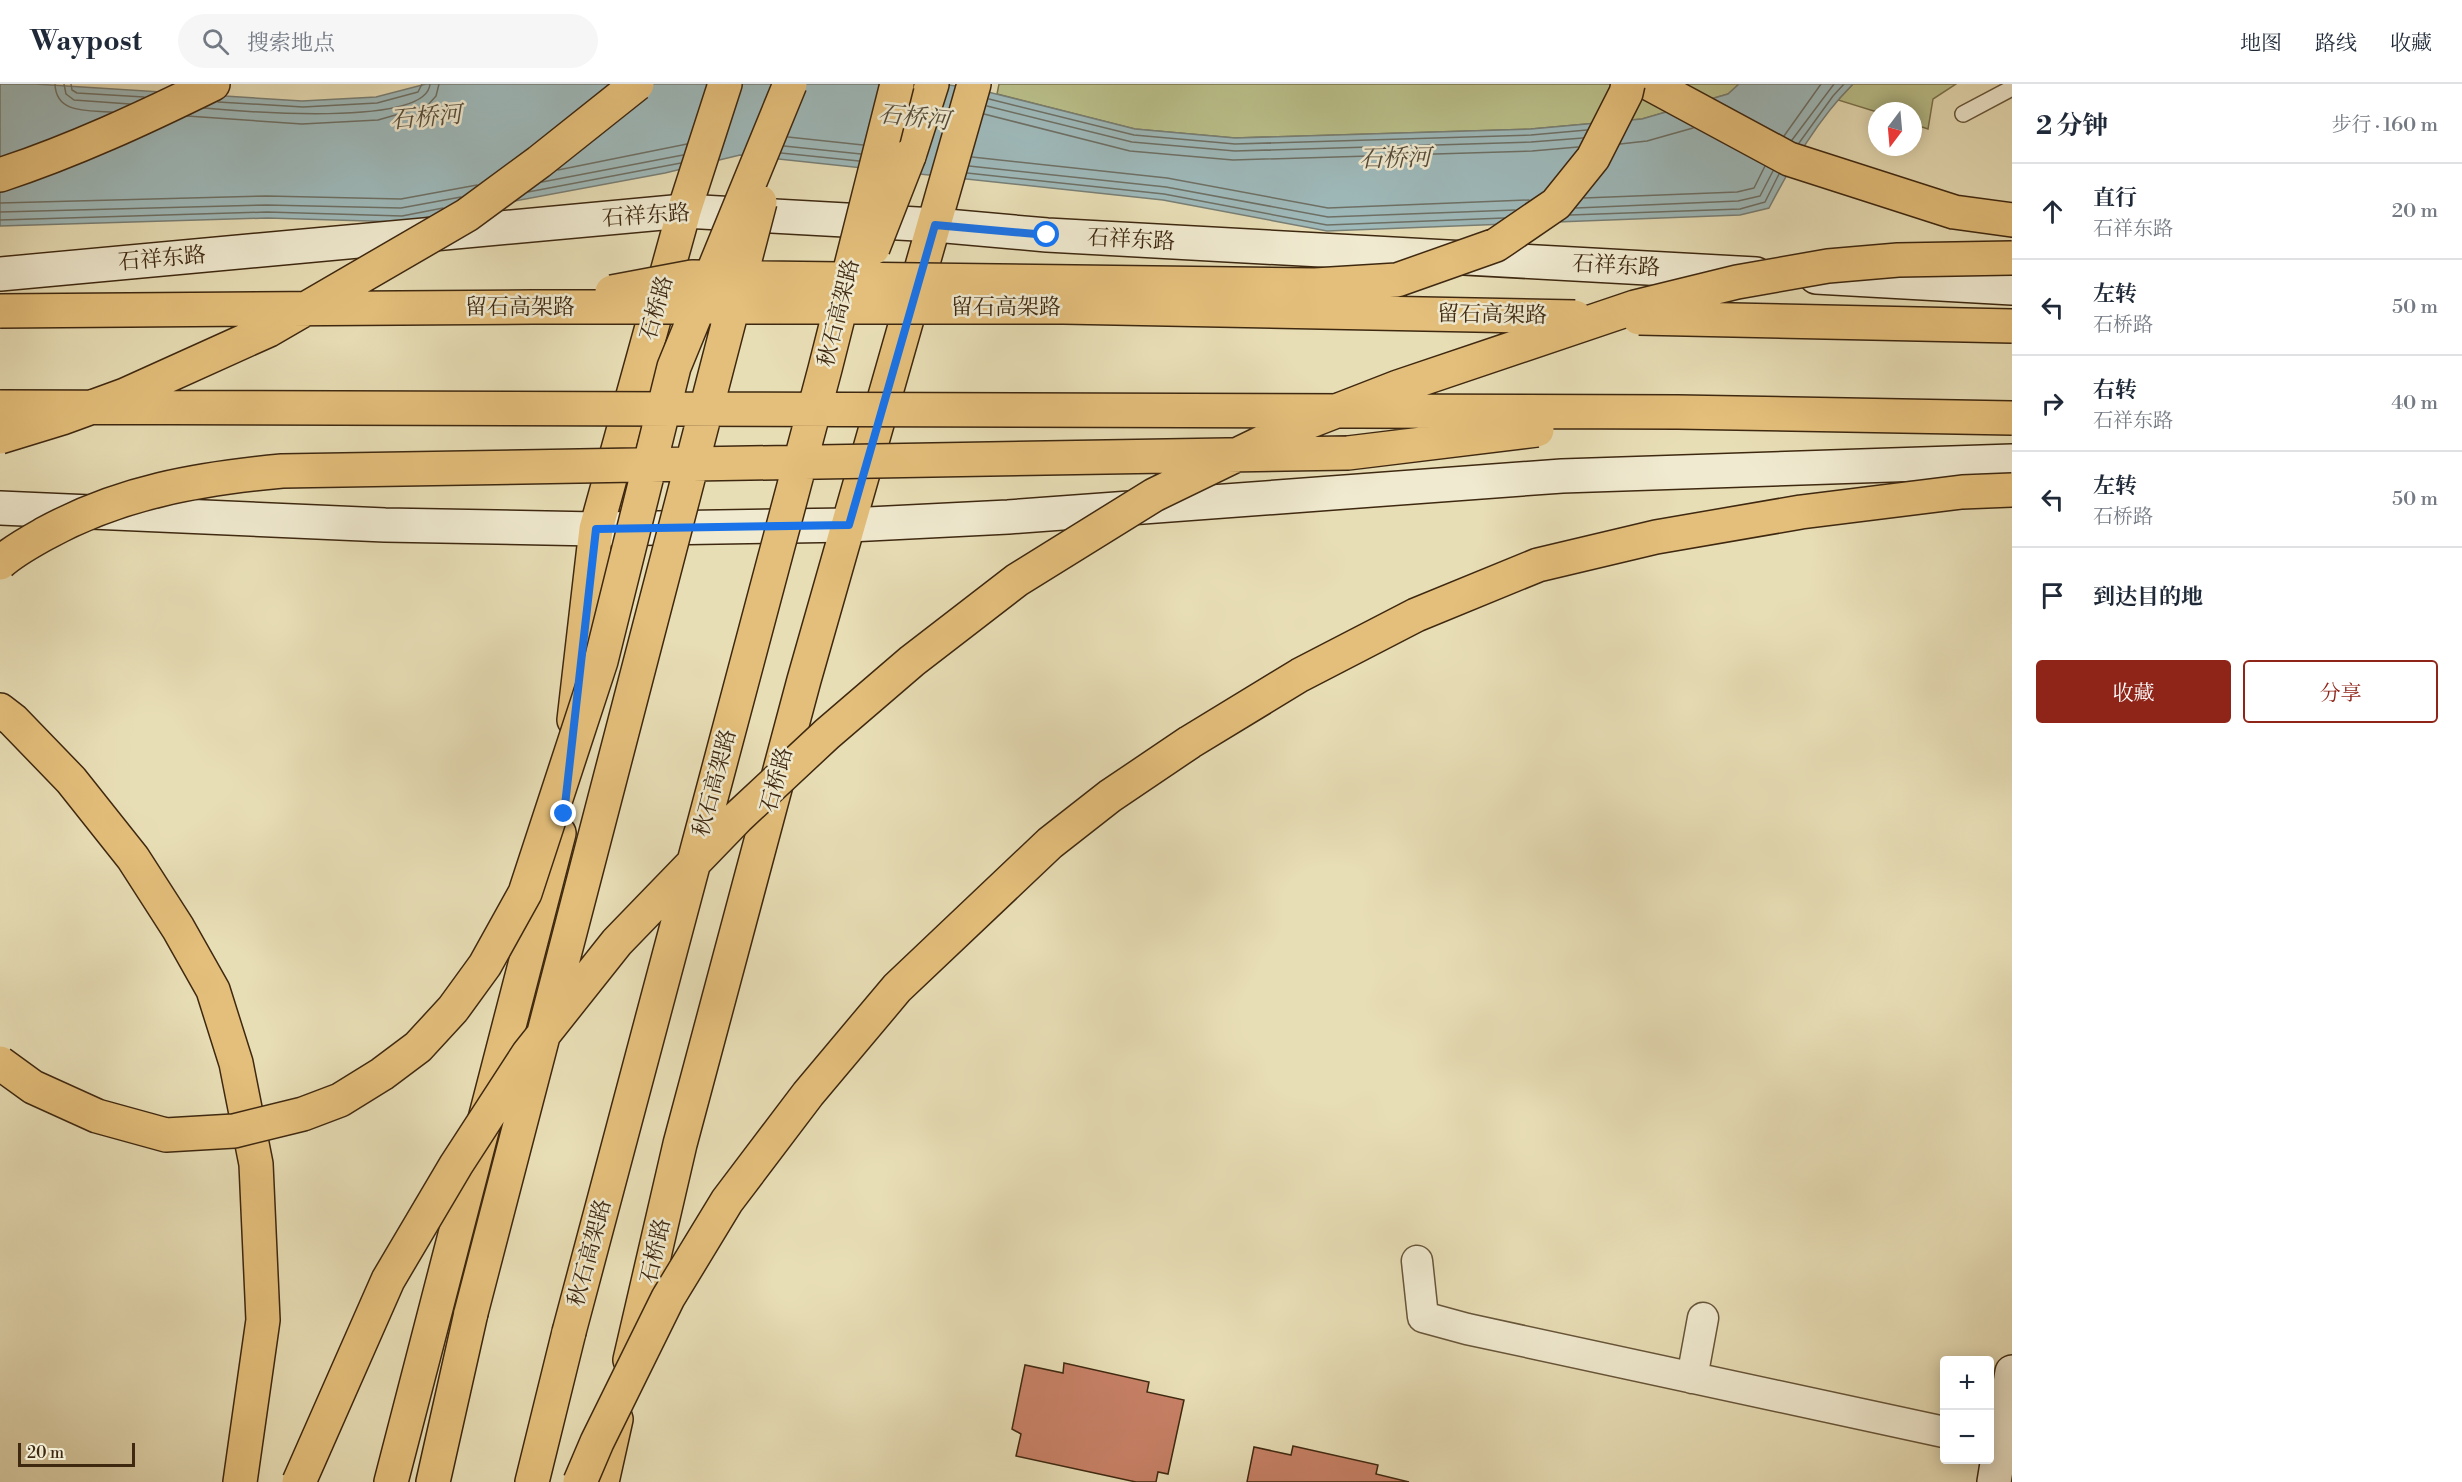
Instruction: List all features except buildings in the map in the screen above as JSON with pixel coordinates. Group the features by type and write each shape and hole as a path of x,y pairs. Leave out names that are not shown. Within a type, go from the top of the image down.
{"main road":[{"path":"0,175 28,166 144,118 213,84"},
{"path":"0,437 125,395 269,330 467,216 637,84"},
{"name":"石桥路","path":"391,1482 564,814 596,529 687,202 725,84"},
{"path":"0,1063 33,1086 98,1116 166,1135 234,1131 303,1114 340,1100 382,1074 418,1047 453,1009 485,965 525,893 601,661 674,367 790,84"},
{"path":"433,1482 471,1313 790,84"},
{"name":"秋石高架路","path":"532,1482 575,1309 825,369 897,84"},
{"path":"825,369 909,156 932,84"},
{"name":"石桥路","path":"602,1482 680,1144 804,680 974,84"},
{"path":"533,307 692,277 1304,285 1397,280 1497,245 1556,204 1593,158 1626,93 1628,84"},
{"path":"1650,84 1789,159 1954,212 2012,220"},
{"name":"石祥东路","path":"0,274 687,202 1047,235 2012,288"},
{"path":"300,1482 388,1280 456,1165 528,1054 616,942 738,817 826,734 912,661 1017,580 1154,495 1290,429 1398,387 1635,307 1737,282 1828,266 1898,260 2012,258"},
{"name":"留石高架路","path":"0,311 533,307 1063,307 2012,326"},
{"path":"0,407 1678,412 2012,418"},
{"path":"0,563 29,542 69,520 117,502 198,480 282,471 1348,453 1678,412"},
{"path":"0,508 385,525 596,529 849,525 1020,516 1562,476 2012,460"},
{"path":"580,1482 597,1442 674,1288 727,1201 808,1094 897,988 1050,843 1110,796 1190,742 1300,675 1416,615 1538,565 1656,537 1802,512 1962,492 2012,490"},
{"path":"0,710 13,720 71,780 133,858 178,928 213,990 236,1063 256,1164 263,1320 240,1482"},
{"path":"1994,1482 2012,1372"}],"street":[{"path":"1416,1261 1423,1317 1467,1329 1940,1431"},
{"path":"1692,1378 1703,1318"}],"lane":[{"path":"1964,114 2012,88"}],"green space":[{"path":"999,84 1739,84 1728,94 1642,119 1531,129 1235,138 1135,129 997,94"},
{"path":"1853,84 1956,84 1933,99 1928,129 1922,127 1922,102 1868,102 1868,109 1838,100"}],"water":[{"name":"石桥河","path":"0,84 35,84 302,101 376,97 426,84 941,84 972,88 1135,129 1235,138 1531,129 1642,119 1728,94 1739,84 1853,84 1828,112 1806,143 1769,208 1740,215 1327,231 1163,200 740,155 665,173 402,222 267,218 0,226"}],"route":[{"path":"564,814 596,529 849,525 935,225 1047,235"}]}
